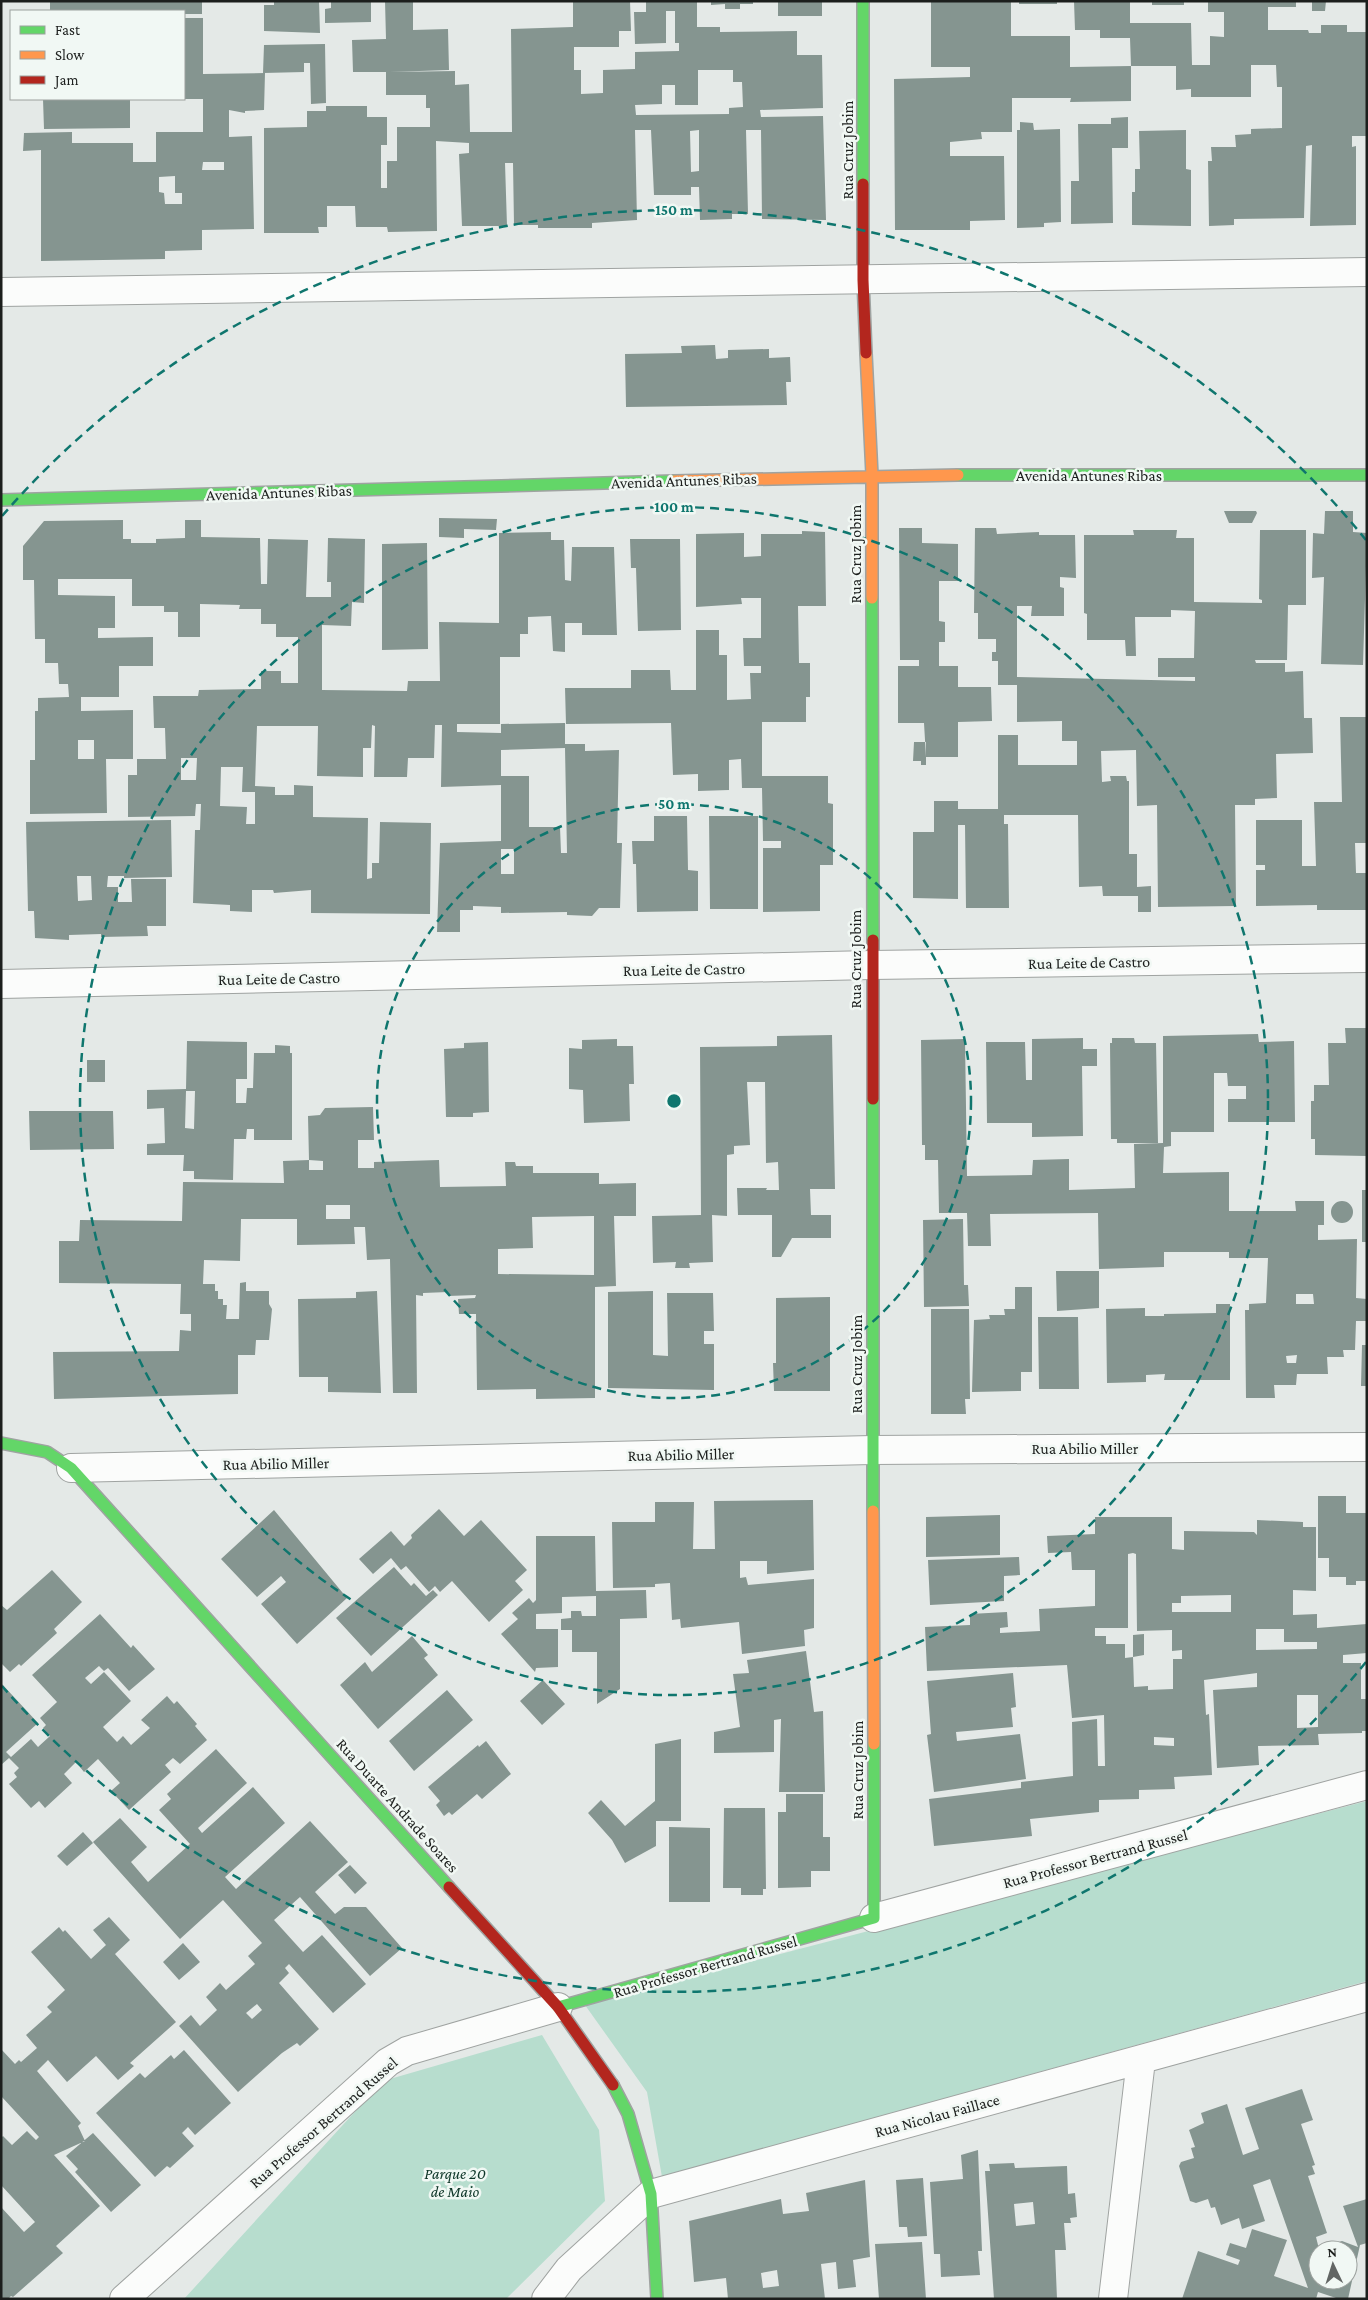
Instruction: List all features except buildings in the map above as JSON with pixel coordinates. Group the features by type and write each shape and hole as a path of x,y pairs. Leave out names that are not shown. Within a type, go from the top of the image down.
{"street":[{"name":"Rua Cruz Jobim","path":"863,1 863,280 872,475 871,965 874,1918"},
{"path":"1,292 1367,272"},
{"name":"Avenida Antunes Ribas","path":"1,500 872,475 1367,476"},
{"name":"Rua Leite de Castro","path":"1,984 871,965 1367,958"},
{"path":"1,1443 42,1448 58,1456 71,1468"},
{"name":"Rua Abilio Miller","path":"71,1468 872,1450 1367,1446"},
{"name":"Rua Duarte Andrade Soares","path":"71,1468 558,2007 609,2077 624,2106 651,2194 657,2299"},
{"name":"Rua Professor Bertrand Russel","path":"124,2299 388,2062 407,2052 558,2007 874,1918 1367,1784"},
{"name":"Rua Nicolau Faillace","path":"546,2299 569,2269 651,2194 1367,1997"},
{"path":"1113,2299 1141,2060"}],"green space":[{"path":"1367,1801 1367,1981 662,2177 647,2092 585,2005"},
{"name":"Parque 20 de Maio","path":"542,2035 599,2130 605,2201 506,2299 184,2299 383,2081"}],"traffic: fast":[{"path":"863,1 863,184"},
{"path":"958,475 1367,475"},
{"path":"1,500 674,481"},
{"path":"872,598 873,940"},
{"path":"873,1099 873,1511"},
{"path":"1,1443 47,1452 71,1468 449,1887"},
{"path":"558,2007 874,1918 874,1744"},
{"path":"613,2085 628,2114 651,2194 657,2299"}],"traffic: slow":[{"path":"866,353 872,475 872,598"},
{"path":"674,481 958,475"},
{"path":"873,1511 874,1744"}],"traffic: jam":[{"path":"863,184 863,280 866,353"},
{"path":"873,940 873,1099"},
{"path":"449,1887 558,2007 613,2085"}]}
